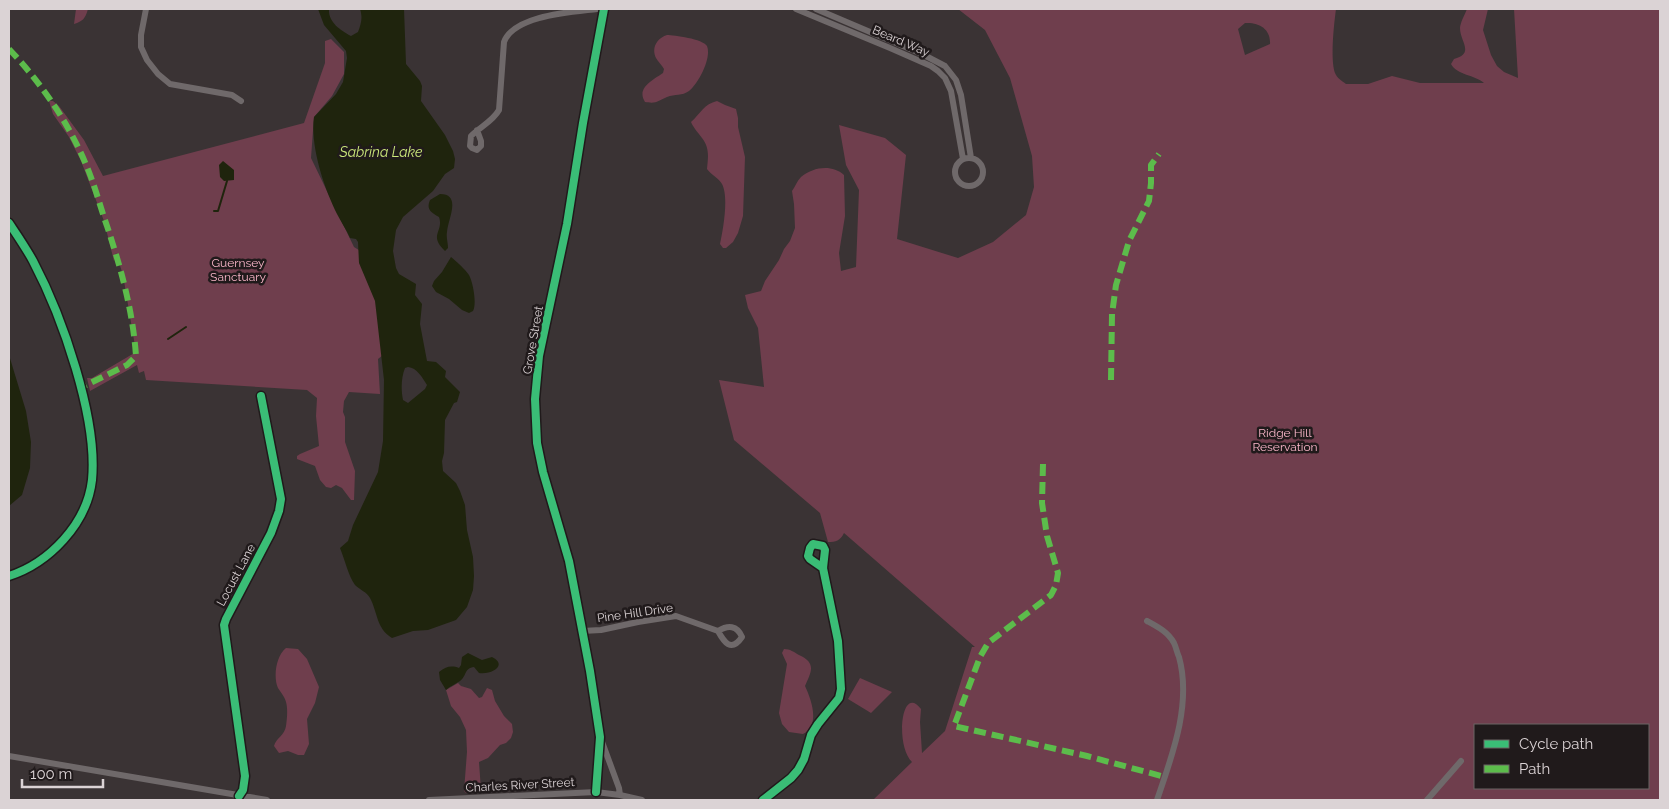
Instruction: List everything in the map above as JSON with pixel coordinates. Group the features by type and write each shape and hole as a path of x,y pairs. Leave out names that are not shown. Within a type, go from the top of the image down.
{"street":[{"path":"146,9 141,35 141,47 147,60 158,74 170,84 232,95 241,101"},
{"path":"478,130 495,117 499,110 506,36 519,26 548,15 597,9"},
{"name":"Grove Street","path":"596,792 600,737 590,671 569,561 543,472 537,443 535,399 540,356 566,230 604,9"},
{"name":"Beard Way","path":"796,9 926,63 938,71 945,78 951,91 963,159 956,166 956,177 961,184 972,186 979,181 983,172 978,162 971,158 961,95 956,80 945,66 922,54 816,9"},
{"path":"963,159 971,158"},
{"path":"9,222 33,261 74,361 90,429 92,481 89,494 77,522 64,538 35,565 9,576"},
{"name":"Locust Lane","path":"240,796 246,776 224,625 271,533 281,499 272,444 261,396"},
{"path":"763,800 791,778 798,770 804,759 811,735 839,698 841,689 838,641 823,568"},
{"name":"Pine Hill Drive","path":"582,631 601,630 676,616 718,631"},
{"path":"1148,621 1167,634 1175,644 1182,676 1183,693 1181,718 1169,765 1157,800"},
{"path":"600,737 620,788 620,794"},
{"path":"9,756 267,800"},
{"path":"1427,800 1460,761"},
{"name":"Charles River Street","path":"430,800 596,792 620,794 642,800"}],"green space":[{"path":"76,9 88,9 83,19 74,24"},
{"name":"Ridge Hill Reservation","path":"958,9 1336,9 1333,41 1335,73 1346,84 1368,84 1392,76 1420,83 1484,83 1462,73 1451,64 1454,59 1464,54 1465,46 1460,28 1467,9 1488,9 1483,30 1491,55 1497,66 1504,72 1518,78 1514,9 1660,9 1660,800 873,800 912,762 903,743 902,731 905,710 909,704 914,703 921,709 922,753 945,731 972,647 975,647 844,533 841,538 828,542 820,513 734,440 719,380 764,387 758,328 748,308 745,295 761,291 765,281 790,241 795,228 792,191 798,180 811,171 828,168 844,175 845,216 839,253 841,271 856,267 859,190 846,165 839,125 885,138 906,155 897,239 958,258 993,242 1026,215 1034,187 1032,156 1010,78 985,30","holes":["1245,23 1259,25 1266,30 1270,44 1245,55 1238,29"]},
{"path":"667,35 700,41 707,46 708,57 706,64 700,77 689,91 655,102 645,102 643,97 644,89 663,73 664,69 656,58 654,51 658,41"},
{"name":"Guernsey Sanctuary","path":"331,39 344,52 344,74 332,96 314,117 311,158 354,247 362,252 378,303 383,355 378,359 380,394 349,392 344,401 345,442 355,471 354,500 351,500 342,488 336,485 331,488 326,487 320,480 315,466 297,459 297,456 300,454 319,446 316,416 317,398 307,390 146,380 144,371 139,373 137,365 90,391 87,378 92,378 136,352 123,275 116,253 114,261 104,221 81,161 69,137 53,114 49,101 53,101 59,106 84,140 103,176 304,123 325,63 325,41"},
{"path":"717,101 736,109 745,157 743,216 738,233 733,242 726,248 723,248 720,244 725,214 724,190 721,182 707,169 708,153 705,142 691,122 706,107"},
{"path":"286,648 298,649 307,659 319,687 315,703 307,719 309,744 304,755 288,751 279,753 274,746 284,732 286,723 287,705 276,683 276,673 280,656"},
{"path":"784,649 805,658 811,668 805,686 812,705 813,718 812,725 803,734 789,732 782,724 779,713 787,664 782,653"},
{"path":"860,678 892,692 871,713 848,699"},
{"path":"458,683 471,689 479,698 482,697 487,688 492,690 495,701 504,716 512,724 513,732 511,738 506,743 500,745 488,758 479,762 481,790 478,793 466,793 464,791 467,752 466,730 460,717 451,706 446,690"}],"water":[{"name":"Sabrina Lake","path":"318,9 329,9 330,18 333,22 351,36 358,32 360,26 360,9 404,9 406,64 420,81 422,86 421,101 445,135 455,159 454,168 445,174 433,191 403,217 396,230 393,251 399,274 416,284 415,295 422,304 420,324 427,361 436,362 446,371 445,377 460,392 457,402 454,403 445,420 442,461 443,471 456,483 465,505 467,530 473,557 473,590 467,607 456,620 428,630 413,631 392,638 380,625 369,596 355,585 348,572 340,548 348,541 353,525 378,472 383,441 384,380 375,301 359,263 358,242 356,239 350,238 337,214 327,192 316,154 313,128 314,117 336,94 343,82 347,58 346,51 324,25","holes":["408,367 419,373 427,385 425,389 408,403 403,400 402,388 405,368"]},
{"path":"223,161 234,170 234,180 224,181 220,177 219,165"},
{"path":"440,194 451,198 452,203 447,234 448,248 445,251 440,246 437,237 440,226 439,217 429,208 430,200"},
{"path":"451,257 468,273 472,283 475,303 473,311 469,313 436,292 432,286"},
{"path":"9,355 26,411 31,442 30,468 22,495 9,506"},
{"path":"468,653 482,660 492,657 499,663 498,666 493,671 484,673 479,673 474,667 471,668 460,681 446,690 440,680 439,672 448,667 459,668 462,657"}],"waterway":[{"path":"214,211 218,211 227,181"},
{"path":"168,339 186,327"}],"marked path":[{"path":"9,49 45,92 65,122 82,155 92,179 122,274 129,307 136,356 127,365 80,388"},
{"path":"1111,380 1112,314 1116,285 1129,241 1149,201 1151,165 1159,154"},
{"path":"1043,464 1042,503 1047,536 1058,573 1056,585 1051,595 988,643 980,657 954,726 1087,756 1165,777"}],"cycle path":[{"path":"596,792 600,737 590,671 569,561 543,472 537,443 535,399 539,356 567,224 604,9"},
{"path":"9,223 33,261 66,338 84,398 92,455 92,480 89,496 83,512 74,526 52,552 24,570 9,576"},
{"path":"239,796 243,790 245,776 224,625 271,533 281,499 261,396"},
{"path":"763,800 791,778 798,770 804,759 811,735 839,698 841,689 838,641 823,568 825,550 823,546 813,544 808,556 823,568"}]}
